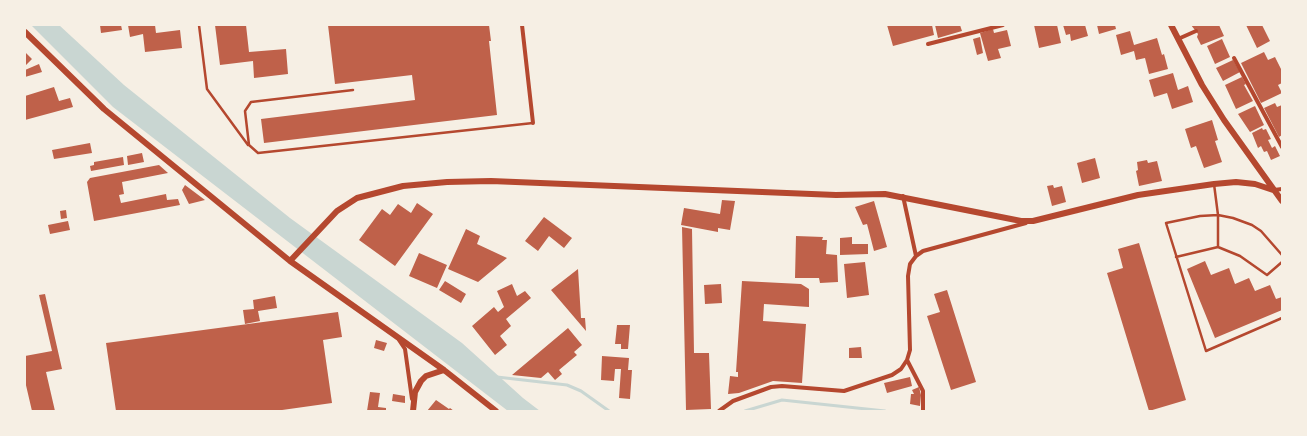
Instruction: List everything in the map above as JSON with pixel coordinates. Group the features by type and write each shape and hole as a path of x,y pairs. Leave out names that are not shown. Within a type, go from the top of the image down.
{"street":[{"path":"522,25 534,123"},
{"path":"928,44 1003,25"},
{"path":"1170,25 1202,85 1224,120 1282,201"},
{"path":"1178,39 1196,31"},
{"path":"25,32 104,109 290,261 444,370 496,411"},
{"path":"1234,58 1282,147"},
{"path":"290,261 337,211 358,198 402,186 447,182 491,181 836,195 880,193 1033,221"},
{"path":"719,411 740,398 770,387 782,386 844,391 892,376 907,360 910,350 908,276 910,264 916,256 923,251 1033,221 1138,195 1236,182 1255,184 1273,190 1282,189"},
{"path":"903,196 916,256"},
{"path":"396,336 405,349 413,411"},
{"path":"907,360 923,391 924,409"},
{"path":"413,404 415,392 421,381 426,376 444,370"}],"lane":[{"path":"199,25 207,89 249,145 258,153 534,123"},
{"path":"249,145 245,111 252,102 353,90"},
{"path":"1214,184 1218,215 1218,247"},
{"path":"1282,255 1261,231 1252,225 1233,218 1218,215 1200,216 1166,223 1206,351 1282,318"},
{"path":"1176,257 1218,247 1240,256 1267,275 1281,264"}],"shaded area":[{"path":"31,25 59,25 124,85 290,218 462,343 523,398 540,411 508,411 113,107"}],"building":[{"path":"100,25 121,25 122,30 101,33"},
{"path":"128,25 155,25 156,33 180,30 182,48 145,52 143,34 130,37"},
{"path":"215,25 246,25 249,52 286,49 288,74 254,78 253,61 220,65"},
{"path":"328,25 489,25 491,41 489,41 497,115 264,143 261,119 415,100 412,75 335,84"},
{"path":"887,25 932,25 934,35 893,46"},
{"path":"935,25 960,25 962,31 938,38"},
{"path":"1034,25 1057,25 1061,43 1039,48"},
{"path":"1063,25 1085,25 1088,36 1071,41 1070,34 1066,35"},
{"path":"1097,25 1115,25 1116,29 1099,34"},
{"path":"1191,25 1219,25 1224,36 1201,45 1197,37 1198,34"},
{"path":"1246,25 1262,25 1270,41 1257,48"},
{"path":"993,29 994,33 1007,30 1011,46 998,49 1001,58 988,61 980,33"},
{"path":"1130,31 1134,45 1157,38 1162,55 1164,54 1168,69 1149,74 1145,58 1136,60 1134,51 1121,55 1116,35"},
{"path":"980,37 983,53 977,55 973,39"},
{"path":"1222,39 1230,57 1215,64 1207,46"},
{"path":"25,52 32,59 25,66"},
{"path":"1264,52 1268,60 1275,57 1282,71 1282,83 1278,85 1282,93 1261,103 1241,63"},
{"path":"1233,60 1240,72 1223,81 1216,68"},
{"path":"39,64 42,72 25,77 25,70"},
{"path":"1173,73 1178,90 1188,86 1193,102 1172,109 1167,93 1154,97 1149,80"},
{"path":"1242,77 1246,84 1244,85 1253,101 1236,109 1225,85"},
{"path":"54,87 59,101 70,98 73,107 25,120 25,96"},
{"path":"1275,103 1277,107 1282,105 1282,135 1279,137 1264,108"},
{"path":"1255,106 1264,125 1250,132 1238,114"},
{"path":"1212,120 1218,140 1215,141 1222,162 1204,168 1196,146 1191,148 1185,129"},
{"path":"1262,128 1263,130 1266,129 1271,139 1268,140 1272,148 1275,146 1280,156 1271,160 1267,151 1264,152 1261,146 1258,148 1252,133"},
{"path":"90,143 92,153 54,159 52,150"},
{"path":"142,153 144,162 128,165 127,156"},
{"path":"123,157 124,165 91,171 90,166 94,165 94,162"},
{"path":"1095,158 1100,178 1082,183 1077,163"},
{"path":"1147,160 1148,163 1157,161 1162,181 1139,186 1136,171 1138,170 1137,162"},
{"path":"159,165 168,173 122,182 124,194 119,195 121,203 166,194 167,200 178,199 180,205 94,221 87,182 90,178"},
{"path":"185,185 205,200 189,204 182,190"},
{"path":"1053,185 1054,188 1062,186 1066,202 1052,206 1047,186"},
{"path":"722,200 735,201 730,230 718,228 718,232 681,225 684,208 720,214"},
{"path":"874,201 887,247 874,251 867,224 863,225 855,207"},
{"path":"417,203 433,214 395,266 359,240 382,209 390,215 398,204 411,213"},
{"path":"66,210 67,218 61,219 60,211"},
{"path":"544,217 572,238 564,248 549,236 538,251 525,241"},
{"path":"68,221 70,230 50,234 48,225"},
{"path":"682,227 692,229 694,353 709,353 711,409 686,410"},
{"path":"466,229 480,236 477,244 507,258 478,282 448,269"},
{"path":"796,236 823,237 822,240 827,240 826,254 837,255 838,282 820,283 819,278 795,278"},
{"path":"852,237 852,244 868,244 868,254 840,255 840,238"},
{"path":"1139,243 1186,400 1149,411 1107,273 1123,268 1118,249"},
{"path":"419,253 447,265 437,288 409,276"},
{"path":"1205,261 1211,275 1229,268 1235,284 1249,278 1255,291 1270,285 1276,299 1282,297 1282,310 1215,338 1187,269"},
{"path":"865,262 869,295 847,298 844,264"},
{"path":"578,269 581,318 585,318 586,331 551,290"},
{"path":"445,281 466,294 461,303 439,290"},
{"path":"742,281 801,284 809,289 809,307 764,304 763,321 806,324 802,383 773,381 739,393 728,394 730,376 738,377 738,372 736,372"},
{"path":"512,284 517,296 525,291 531,298 506,319 511,326 500,336 507,345 495,355 472,326 494,307 498,312 504,307 497,291"},
{"path":"721,284 722,303 705,304 704,285"},
{"path":"947,290 976,382 951,390 927,316 940,312 934,294"},
{"path":"45,294 62,369 46,372 55,411 32,411 25,381 25,356 52,351 39,295"},
{"path":"275,296 277,308 258,311 260,321 245,324 243,310 254,309 253,300"},
{"path":"338,312 342,337 323,340 332,403 275,411 116,411 106,343"},
{"path":"617,325 630,325 628,349 621,349 621,344 615,344"},
{"path":"568,328 582,345 574,352 577,355 559,370 562,374 555,380 548,372 541,378 512,375"},
{"path":"376,340 387,343 384,351 374,348"},
{"path":"861,347 862,358 849,358 849,348"},
{"path":"602,356 629,358 628,370 632,370 630,399 619,398 621,369 615,369 614,381 601,380"},
{"path":"910,377 912,386 887,393 884,383"},
{"path":"919,387 921,395 920,406 910,404 911,394 914,394 912,390"},
{"path":"370,392 380,393 378,407 386,408 386,411 367,411"},
{"path":"393,394 405,396 405,403 392,401"},
{"path":"436,400 449,409 450,408 454,411 427,411"}],"waterway":[{"path":"497,377 567,385 581,391 609,411"},
{"path":"745,411 782,400 885,411"}]}
